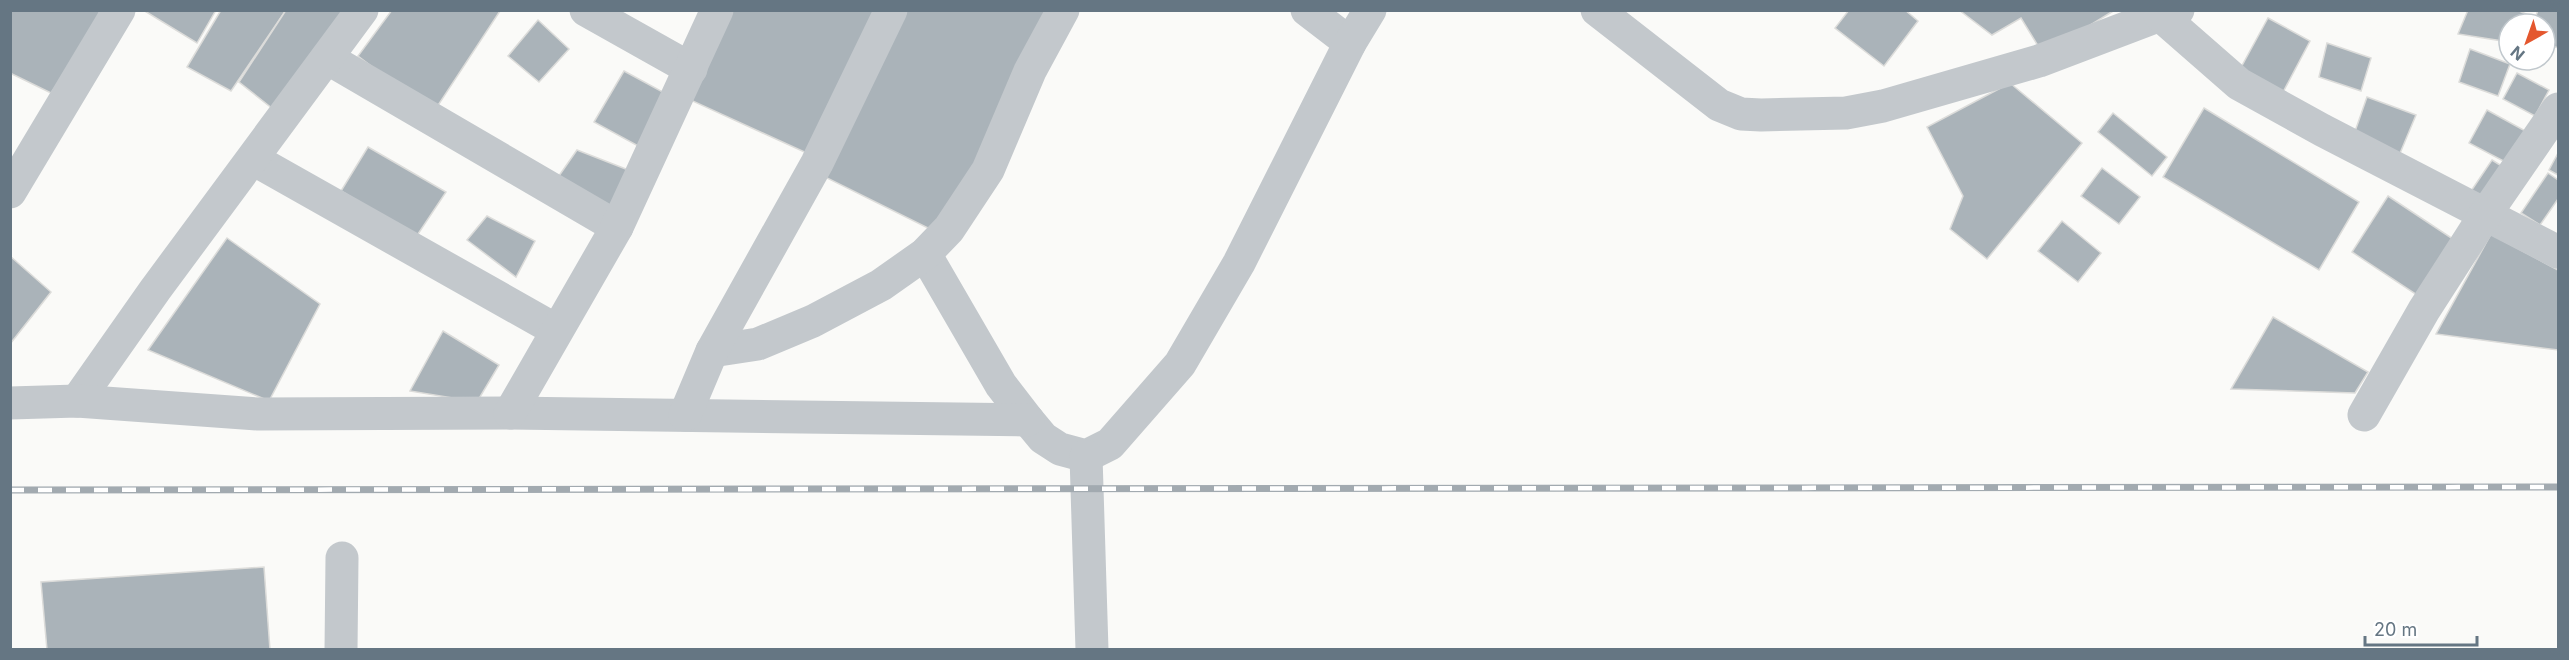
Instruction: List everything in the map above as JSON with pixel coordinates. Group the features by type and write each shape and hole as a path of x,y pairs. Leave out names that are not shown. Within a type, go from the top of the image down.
{"street":[{"path":"10,192 119,10"},
{"path":"77,401 155,290 362,10"},
{"path":"586,10 691,69"},
{"path":"510,413 617,227 717,10"},
{"path":"686,415 712,351 818,163 891,10"},
{"path":"712,351 758,344 813,321 881,285 925,254 950,229 988,170 1030,71 1063,10"},
{"path":"1307,10 1350,43"},
{"path":"925,254 1001,385 1044,438 1060,448 1086,456 1110,444 1180,364 1239,263 1350,43 1370,10"},
{"path":"1598,10 1719,105 1741,114 1761,115 1846,113 1883,106 2039,61 2169,13 2240,84 2559,252"},
{"path":"327,58 617,227"},
{"path":"2364,415 2424,310 2485,215 2559,108"},
{"path":"253,159 556,330"},
{"path":"10,403 77,401 258,414 510,413 1028,420"},
{"path":"1086,456 1092,650"},
{"path":"341,650 342,558"}],"building":[{"path":"10,10 97,10 105,17 51,93 10,73"},
{"path":"143,10 216,10 197,43"},
{"path":"221,10 286,10 231,91 187,67"},
{"path":"286,10 348,10 278,113 239,82"},
{"path":"392,10 500,11 433,113 358,56"},
{"path":"726,10 876,10 811,155 686,98"},
{"path":"907,10 1050,10 940,234 825,177"},
{"path":"1849,10 1905,10 1918,21 1884,66 1835,28"},
{"path":"1959,10 2115,10 2043,54 2021,18 1992,35"},
{"path":"2468,10 2517,10 2522,12 2497,12 2497,40 2458,34"},
{"path":"2538,10 2558,10 2558,48 2557,12 2537,12"},
{"path":"2268,18 2310,41 2281,96 2238,73"},
{"path":"538,20 569,49 539,82 508,56"},
{"path":"2327,43 2371,58 2361,91 2319,77"},
{"path":"2470,49 2497,59 2497,72 2507,72 2498,96 2459,82"},
{"path":"624,71 672,97 651,153 594,122"},
{"path":"2517,73 2549,90 2535,116 2503,99"},
{"path":"2010,83 2082,143 1987,259 1950,229 1963,196 1927,127"},
{"path":"2367,97 2416,115 2398,158 2352,140"},
{"path":"2204,108 2359,202 2319,270 2163,177"},
{"path":"2487,110 2529,133 2511,165 2469,143"},
{"path":"2113,113 2167,157 2152,176 2098,132"},
{"path":"368,147 446,192 416,237 341,191"},
{"path":"577,150 636,173 615,216 554,183"},
{"path":"2558,153 2558,175 2549,170"},
{"path":"2492,160 2508,170 2484,208 2467,197"},
{"path":"2102,168 2140,197 2119,224 2081,196"},
{"path":"2548,173 2558,180 2558,199 2540,225 2521,213"},
{"path":"2388,196 2459,243 2423,299 2352,252"},
{"path":"487,216 535,241 516,277 467,240"},
{"path":"2062,221 2101,253 2078,282 2038,251"},
{"path":"2491,234 2558,270 2558,350 2436,334"},
{"path":"227,238 320,304 269,401 148,350"},
{"path":"10,256 51,292 10,344"},
{"path":"2273,317 2368,372 2355,393 2231,389"},
{"path":"443,331 499,365 477,402 410,391"},
{"path":"264,567 270,650 47,650 41,582"}],"railway":[{"path":"10,490 2558,487"}]}
